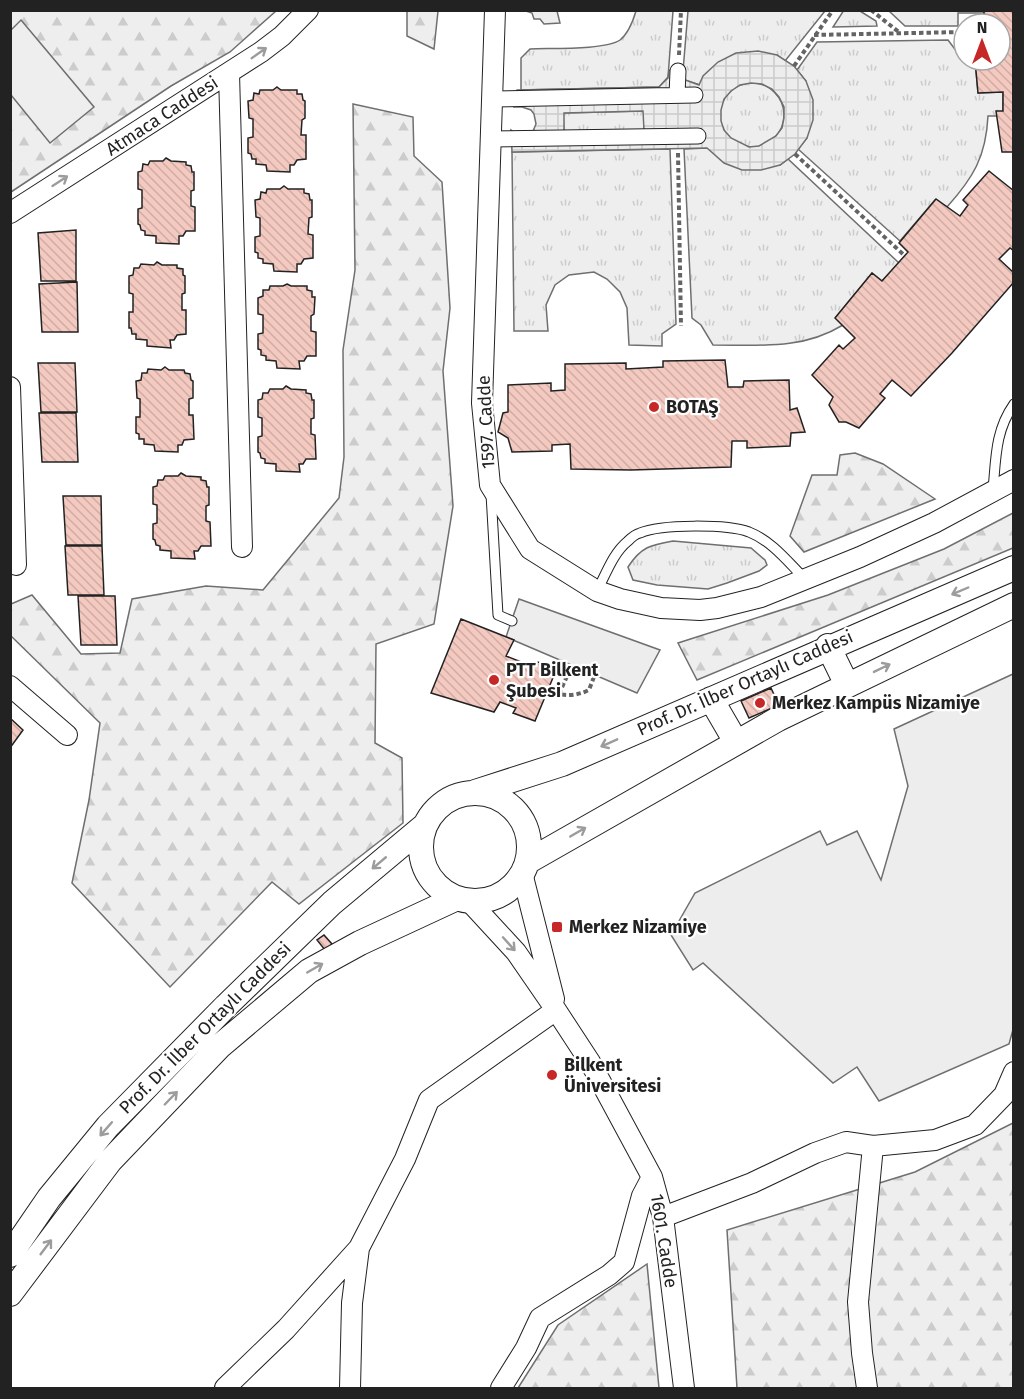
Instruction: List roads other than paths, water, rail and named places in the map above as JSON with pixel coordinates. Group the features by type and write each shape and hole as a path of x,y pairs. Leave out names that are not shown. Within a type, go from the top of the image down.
{"street":[{"name":"Atmaca Caddesi","path":"10,213 229,73 282,36 308,10"},
{"name":"1597. Cadde","path":"495,10 482,403 490,485 530,549 597,591 651,606 700,610 733,605 761,597 860,557 934,523 1014,480"},
{"path":"676,95 678,71"},
{"path":"229,73 242,547"},
{"path":"493,99 695,95"},
{"path":"490,139 678,143 698,136"},
{"path":"10,387 16,565"},
{"name":"Prof. Dr. İlber Ortaylı Caddesi","path":"10,1255 49,1198 108,1126 332,903 424,825 445,801 459,794 475,792 562,764 828,646 1014,568"},
{"name":"Prof. Dr. İlber Ortaylı Caddesi","path":"10,1294 111,1161 220,1046 309,971 360,944 463,899 484,900 500,895 512,886 524,868 736,742 778,719 1014,605"},
{"path":"828,646 847,685"},
{"path":"10,686 67,735"},
{"path":"711,699 736,742"},
{"path":"475,792 492,795 506,802 519,814 526,829 529,845 524,868"},
{"path":"424,825 421,854 425,869 444,891 463,899"},
{"name":"1601. Cadde","path":"524,868 556,1010"},
{"name":"1601. Cadde","path":"463,899 516,952 556,1010 590,1062 652,1177 663,1217 684,1389"},
{"path":"225,1389 286,1329 359,1248 405,1159 429,1100 556,1010"},
{"path":"663,1217 752,1183 815,1153 846,1142 873,1146 935,1140 975,1125 1004,1095 1014,1072"},
{"path":"867,1389 858,1302 873,1146"},
{"path":"501,1389 526,1348 540,1317 609,1275 624,1262 642,1196 652,1177"},
{"path":"350,1389 352,1303 359,1248"}],"lane":[{"path":"992,492 998,435 1003,420 1014,404"},
{"path":"490,485 498,615 512,621"},
{"path":"597,591 618,551 627,541 640,533 667,527 723,528 749,532 781,554 805,579"}],"place":[{"name":"BOTAŞ","path":"654,407"},
{"name":"PTT Bilkent Şubesi","path":"494,680"},
{"name":"Merkez Kampüs Nizamiye","path":"760,703"},
{"name":"Merkez Nizamiye","path":"557,927"},
{"name":"Bilkent Üniversitesi","path":"552,1075"}]}
